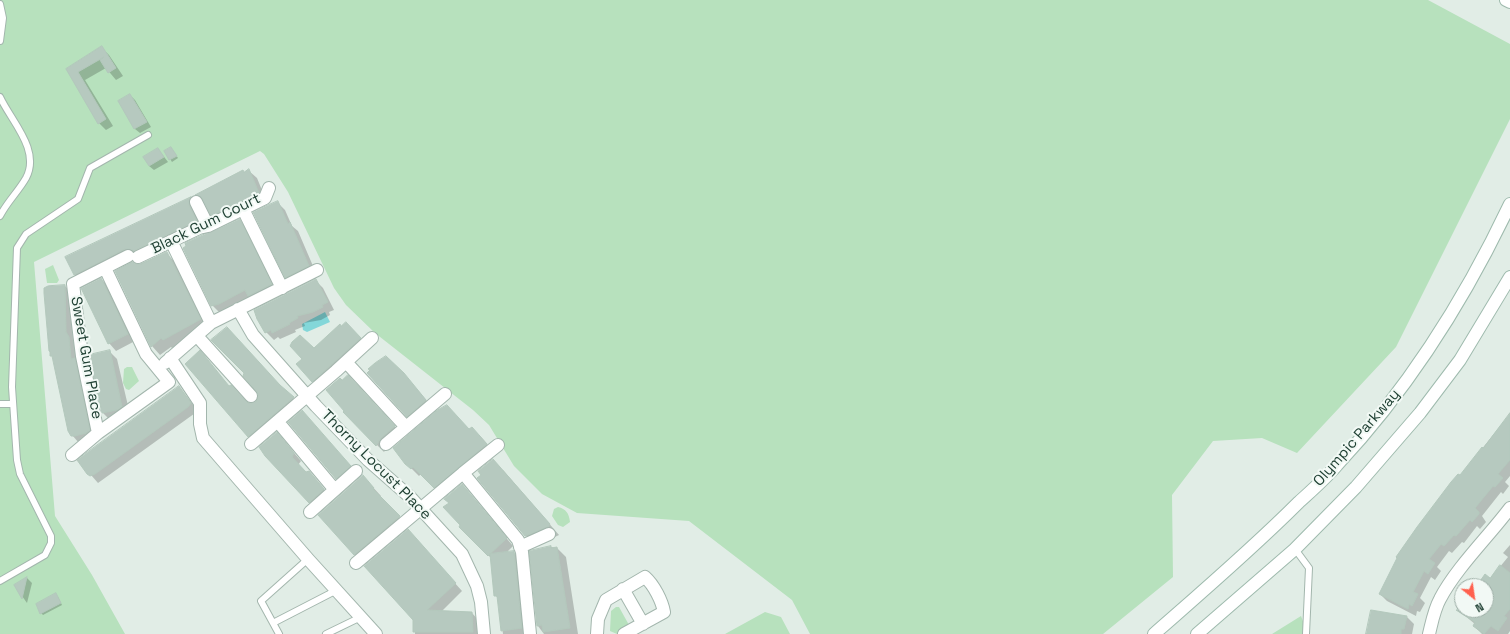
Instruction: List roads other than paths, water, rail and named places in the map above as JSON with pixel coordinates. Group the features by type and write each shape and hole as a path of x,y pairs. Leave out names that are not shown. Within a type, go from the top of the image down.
{"street":[{"path":"1506,0 1510,2"},
{"name":"Black Gum Court","path":"73,284 105,268 171,241 198,228 208,226 243,209 265,198 269,188"},
{"path":"196,202 208,226"},
{"name":"Olympic Parkway","path":"1154,634 1252,548 1337,466 1385,408 1435,342 1464,293 1510,204"},
{"path":"243,209 282,288"},
{"path":"171,241 211,323"},
{"path":"72,455 98,433 169,382 146,354 105,268"},
{"path":"158,368 211,323 317,270"},
{"name":"Olympic Parkway","path":"1197,634 1295,549 1356,487 1420,413 1460,360 1510,277"},
{"name":"Sweet Gum Place","path":"73,284 82,356 98,433"},
{"name":"Thorny Locust Place","path":"238,309 253,335 311,392 368,460 420,508 462,554 476,586 481,602 484,634"},
{"path":"197,336 251,396"},
{"path":"252,444 372,338"},
{"path":"170,358 200,403 200,424 203,438 308,559 376,634"},
{"path":"346,362 406,427"},
{"path":"386,444 445,394"},
{"path":"278,422 335,490"},
{"path":"356,563 462,473 498,445"},
{"path":"310,512 356,471"},
{"path":"462,473 518,540 522,552 530,634"},
{"path":"1429,634 1434,612 1443,593 1510,508"},
{"path":"520,547 549,534"},
{"path":"598,634 598,619 606,600 645,577 649,581 663,605 664,612 624,634"},
{"path":"623,589 643,624"}],"lane":[{"path":"0,4 3,18 0,41"},
{"path":"0,97 29,150 30,164 27,176 20,188 6,204 0,216"},
{"path":"0,581 45,555 51,543 51,536 20,474 15,443 12,387 17,248 26,234 78,200 90,168 148,136"},
{"path":"0,404 13,404"},
{"path":"1295,549 1309,568 1306,634"},
{"path":"279,634 261,601 308,559"},
{"path":"273,623 337,590"},
{"path":"326,634 361,617"}],"water":[{"path":"325,312 330,322 307,332 303,330 302,324"}]}
